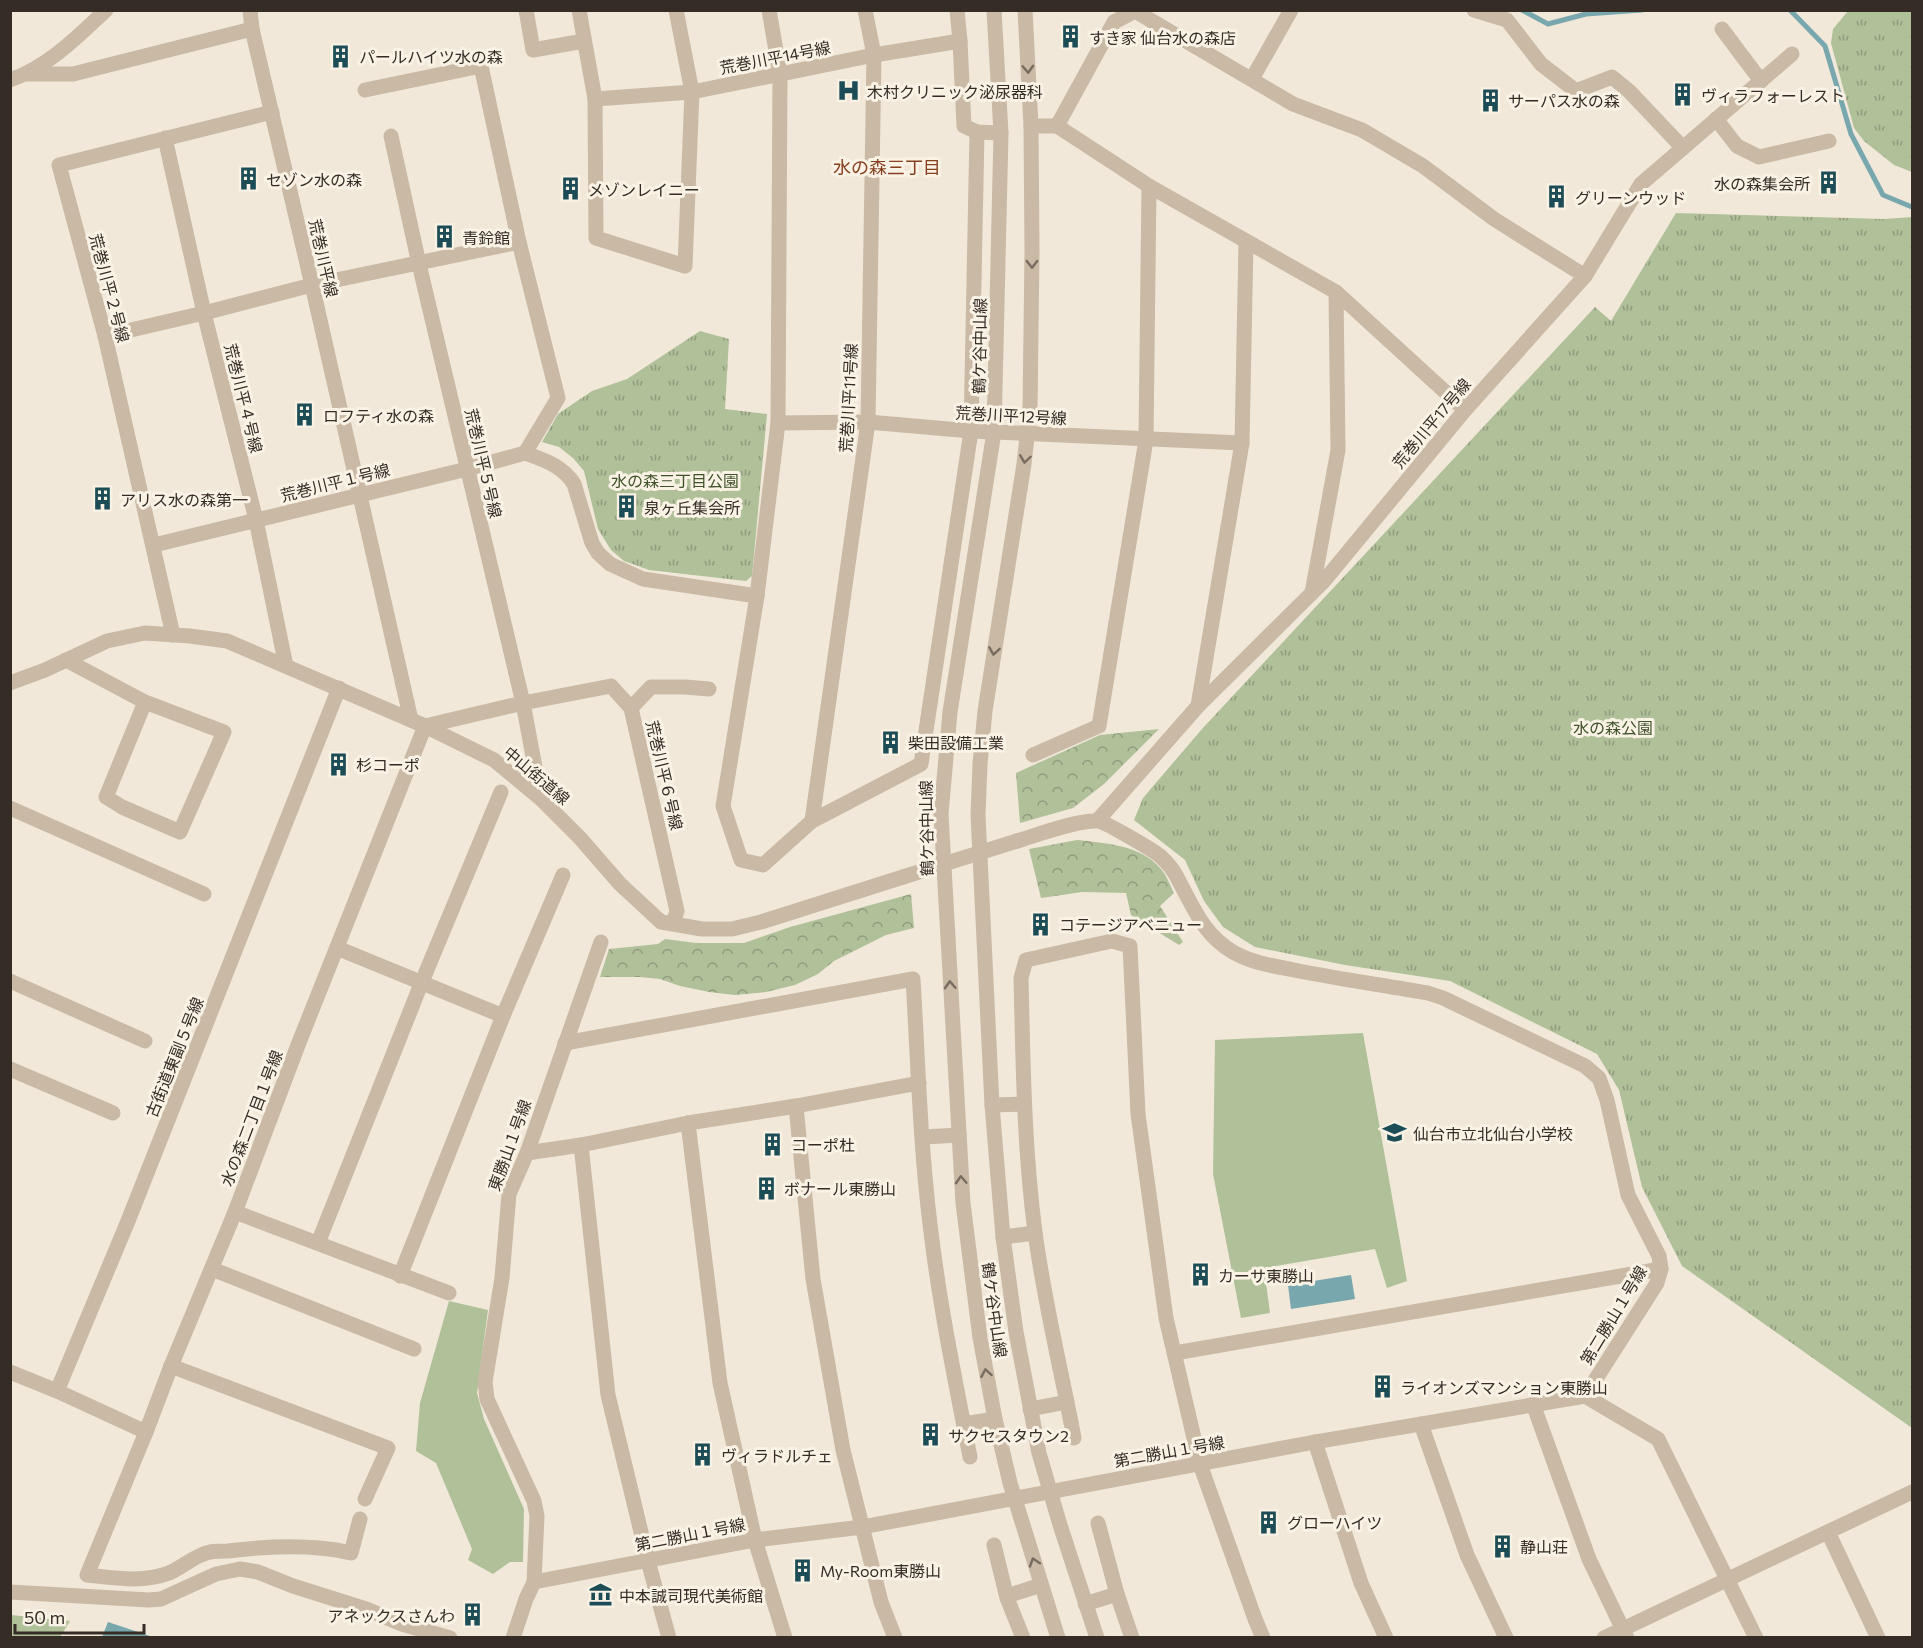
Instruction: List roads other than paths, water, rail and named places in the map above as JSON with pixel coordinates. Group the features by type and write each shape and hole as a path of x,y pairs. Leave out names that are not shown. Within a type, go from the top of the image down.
{"street":[{"path":"10,80 27,74 57,55 106,10"},
{"name":"荒巻川平線","path":"250,10 252,29 411,720"},
{"path":"526,10 533,50 584,41"},
{"path":"579,10 595,99 596,238 686,267 692,92 676,10"},
{"path":"769,10 780,74 778,423 757,596 723,806 741,860 763,864 812,821 921,764 971,431 977,132"},
{"name":"荒巻川平11号線","path":"812,821 868,422 874,55 866,10"},
{"path":"957,10 964,126 977,132 1001,133"},
{"name":"鶴ケ谷中山線","path":"994,10 1001,133 994,432 950,712 940,814 963,1203 980,1338 994,1419 1015,1498 1058,1638"},
{"path":"1025,10 1030,126 1032,355 1029,434 985,711 978,815 992,1105 1002,1237 1039,1453 1097,1638"},
{"path":"1252,79 1291,10"},
{"path":"1474,10 1507,20 1541,64 1576,91 1612,78 1629,91 1683,148"},
{"path":"1057,126 1113,16 1135,11 1293,104 1362,130 1423,166 1494,219 1585,276"},
{"path":"27,74 73,74 252,29"},
{"path":"1722,29 1761,81"},
{"name":"荒巻川平14号線","path":"595,99 692,92 874,55 960,41"},
{"name":"荒巻川平17号線","path":"1098,820 1198,706 1324,580 1465,410 1585,276 1641,184 1792,54"},
{"path":"365,90 481,66 519,242 558,398 525,453 556,466 570,477 592,543 598,553 615,567 643,579 757,596"},
{"name":"荒巻川平２号線","path":"173,635 105,336 59,165 272,112"},
{"path":"1716,119 1737,146 1760,157 1828,141"},
{"path":"1030,126 1057,126 1149,186 1336,292 1465,410"},
{"name":"荒巻川平５号線","path":"392,136 418,264 523,703 541,799"},
{"name":"荒巻川平４号線","path":"165,138 204,313 256,520 286,666"},
{"path":"1033,755 1099,726 1146,440 1149,186"},
{"path":"105,336 312,285 519,242"},
{"path":"1198,706 1242,443 1246,242"},
{"path":"1312,593 1338,450 1336,292"},
{"name":"荒巻川平12号線","path":"778,423 868,422 971,431 1242,443"},
{"name":"荒巻川平１号線","path":"154,544 525,453"},
{"name":"中山街道線","path":"10,683 107,641 145,633 227,641 425,726 494,760 541,799 580,837 620,884 652,915 661,922 702,929 732,929 761,922 1017,841 1071,825 1098,820"},
{"path":"66,660 145,702 224,732 180,832 122,807 106,797 145,702"},
{"name":"荒巻川平６号線","path":"425,726 523,703 611,686 631,708 677,911 674,923"},
{"path":"631,708 651,687 709,689"},
{"name":"古街道東副５号線","path":"57,1391 133,1210 339,688"},
{"name":"水の森二丁目１号線","path":"360,1519 351,1553 275,1546 210,1552 168,1573 155,1576 128,1580 87,1575 235,1212 425,726"},
{"path":"318,1243 421,984 501,792"},
{"path":"10,808 204,894"},
{"name":"第二勝山１号線","path":"534,1582 755,1540 862,1527 1315,1442 1585,1396 1657,1283 1661,1269 1659,1256 1628,1195 1607,1100 1599,1078 1585,1066 1443,998 1428,993 1331,978 1253,962 1236,954 1210,934 1196,916 1175,874 1158,854 1098,820"},
{"path":"400,1276 503,1016 563,875"},
{"path":"1074,1438 1035,1233 1024,1104 1021,978 1026,960 1112,941 1130,946 1138,1114 1166,1318 1200,1464 1263,1638"},
{"name":"東勝山１号線","path":"513,1638 534,1582 537,1516 534,1501 488,1400 485,1382 502,1278 508,1194 527,1153 601,942"},
{"path":"337,948 503,1016"},
{"path":"564,1043 913,979 930,1224 951,1362 970,1457"},
{"path":"10,981 145,1041"},
{"path":"10,1069 113,1113"},
{"path":"527,1153 581,1146 688,1123 919,1083"},
{"path":"992,1105 1024,1104"},
{"path":"796,1106 813,1278 843,1450 881,1602 895,1638"},
{"path":"688,1123 720,1383 755,1540 785,1638"},
{"path":"923,1137 959,1135"},
{"path":"581,1146 608,1395 669,1638"},
{"path":"235,1212 449,1293"},
{"path":"1002,1237 1035,1233"},
{"path":"212,1269 414,1349"},
{"path":"1175,1353 1661,1269"},
{"path":"171,1366 388,1448 365,1499"},
{"path":"10,1372 146,1432"},
{"path":"1585,1396 1658,1439 1756,1638"},
{"path":"1030,1409 1067,1402"},
{"path":"1533,1404 1589,1559 1625,1633"},
{"path":"964,1424 994,1419"},
{"path":"1421,1424 1467,1555 1506,1638"},
{"path":"1315,1442 1361,1583 1386,1638"},
{"path":"1604,1638 1625,1633 1728,1579 1912,1492"},
{"path":"1098,1523 1117,1594 1132,1638"},
{"path":"1827,1532 1878,1638"},
{"path":"994,1545 1007,1596 1023,1638"},
{"path":"10,1592 161,1599 216,1574 240,1569 258,1572 293,1586 366,1609 399,1631 450,1638"},
{"path":"1007,1596 1041,1585"},
{"path":"1085,1604 1117,1594"}],"water":[{"path":"1351,1275 1355,1299 1291,1309 1288,1285"},
{"path":"108,1622 153,1637 102,1637"}],"waterway":[{"path":"1522,10 1548,24 1586,14 1642,10"},
{"path":"1790,10 1825,46 1851,134 1883,195 1912,207"}],"place":[{"name":"すき家 仙台水の森店","path":"1071,37"},
{"name":"パールハイツ水の森","path":"341,56"},
{"name":"木村クリニック泌尿器科","path":"849,91"},
{"name":"ヴィラフォーレスト","path":"1683,95"},
{"name":"サーパス水の森","path":"1490,100"},
{"name":"セゾン水の森","path":"248,179"},
{"name":"水の森集会所","path":"1828,183"},
{"name":"メゾンレイニー","path":"570,189"},
{"name":"グリーンウッド","path":"1557,197"},
{"name":"青鈴館","path":"444,237"},
{"name":"ロフティ水の森","path":"305,415"},
{"name":"アリス水の森第一","path":"102,499"},
{"name":"泉ヶ丘集会所","path":"626,507"},
{"name":"柴田設備工業","path":"890,742"},
{"name":"杉コーポ","path":"338,764"},
{"name":"コテージアベニュー","path":"1041,924"},
{"name":"仙台市立北仙台小学校","path":"1395,1133"},
{"name":"コーポ杜","path":"773,1144"},
{"name":"ボナール東勝山","path":"766,1188"},
{"name":"カーサ東勝山","path":"1200,1275"},
{"name":"ライオンズマンション東勝山","path":"1382,1387"},
{"name":"サクセスタウン2","path":"930,1435"},
{"name":"ヴィラドルチェ","path":"703,1455"},
{"name":"グローハイツ","path":"1269,1522"},
{"name":"静山荘","path":"1502,1546"},
{"name":"My-Room東勝山","path":"802,1570"},
{"name":"中本誠司現代美術館","path":"601,1595"},
{"name":"アネックスさんわ","path":"473,1615"}],"district":[{"name":"水の森三丁目","path":"887,167"}],"park label":[{"name":"水の森三丁目公園","path":"675,480"},
{"name":"水の森公園","path":"1613,727"}]}
